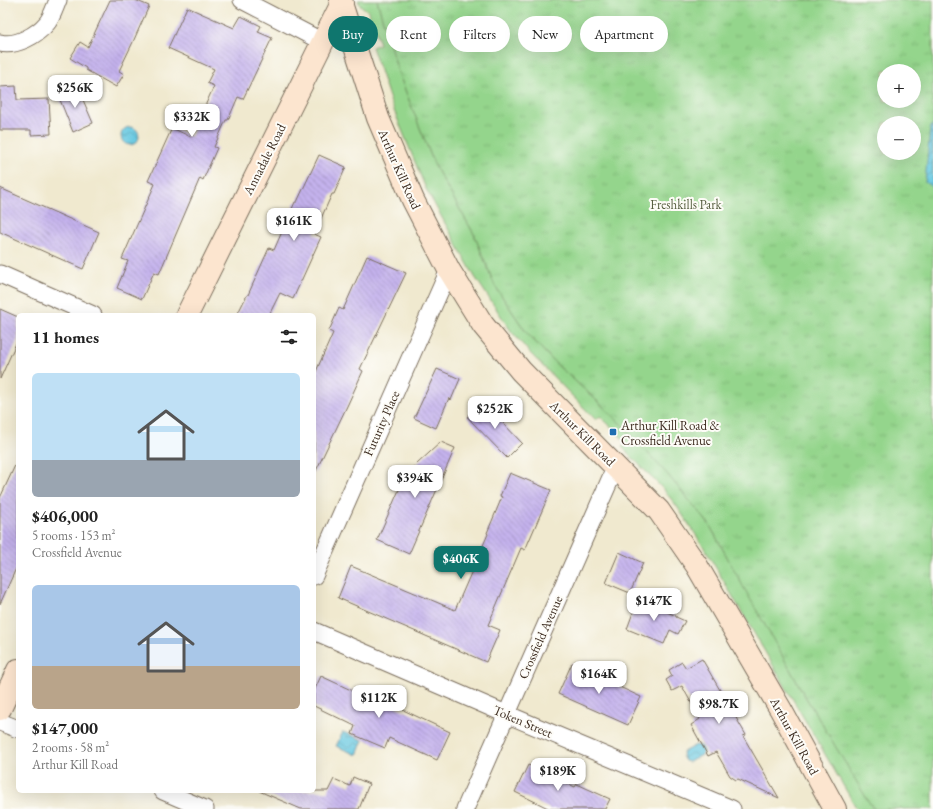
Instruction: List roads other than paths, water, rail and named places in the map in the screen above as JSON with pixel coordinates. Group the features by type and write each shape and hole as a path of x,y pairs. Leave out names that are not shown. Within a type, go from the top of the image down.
{"street":[{"path":"0,43 8,45 28,38 48,23 58,0"},
{"path":"242,0 323,42"},
{"name":"Annadale Road","path":"187,313 323,42 341,2"},
{"name":"Arthur Kill Road","path":"341,2 378,118 413,200 449,270 483,325 521,371 659,511 697,566 781,710 835,809"},
{"name":"Futurity Place","path":"316,571 449,270"},
{"path":"0,274 88,313"},
{"name":"Crossfield Avenue","path":"465,809 616,466"},
{"name":"Token Street","path":"316,632 732,809"},
{"path":"0,709 16,674"},
{"path":"0,722 16,728"},
{"path":"168,793 205,809"}],"water":[{"path":"933,124 933,188 925,182 930,129"},
{"path":"126,127 134,127 139,132 137,143 134,145 126,145 121,140 121,132"},
{"path":"343,732 363,740 357,755 336,746"},
{"path":"696,745 700,746 703,751 702,755 689,762 685,761 682,756 683,752"}],"place":[{"name":"Arthur Kill Road & Crossfield Avenue","path":"613,432"}],"park label":[{"name":"Freshkills Park","path":"686,204"}]}
